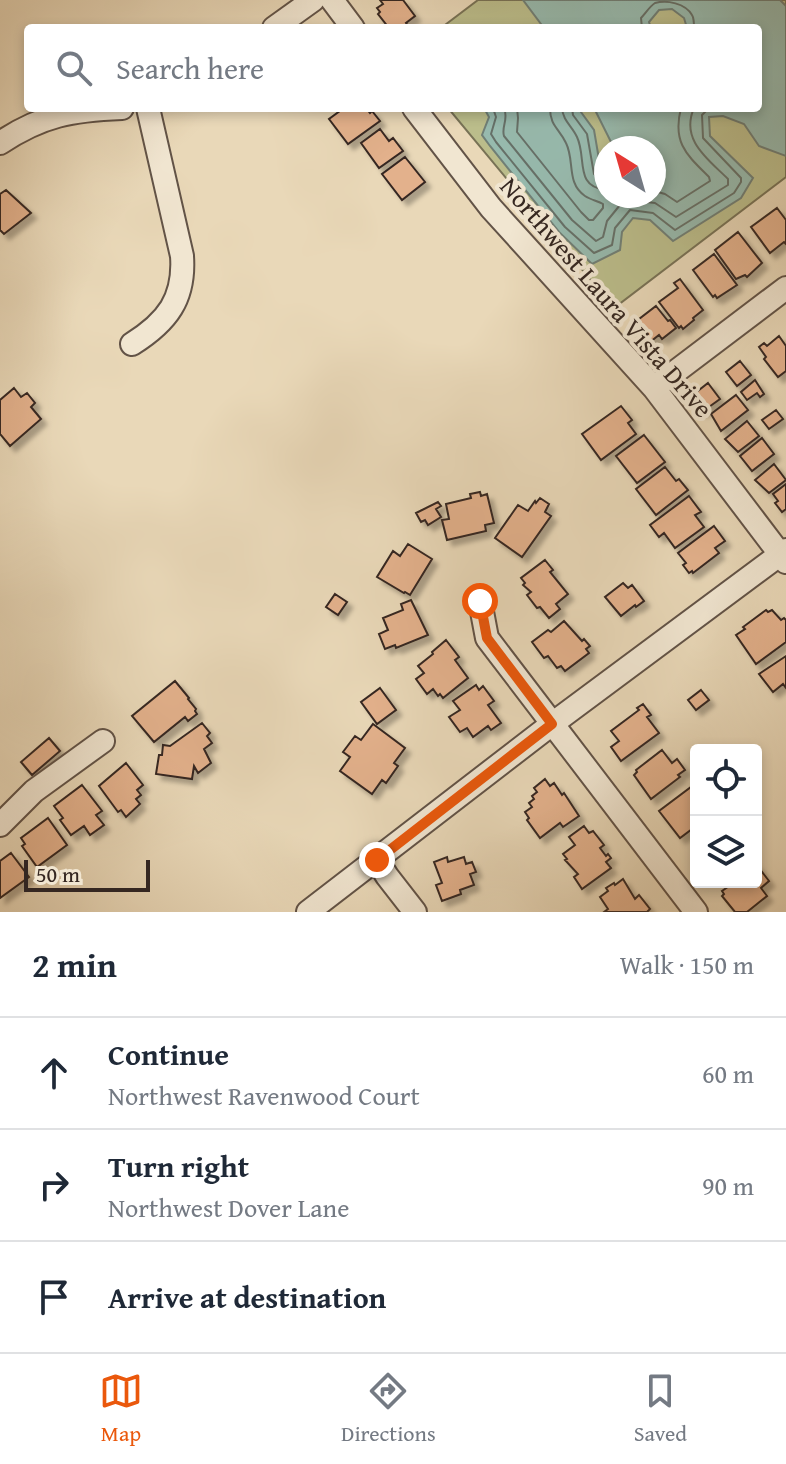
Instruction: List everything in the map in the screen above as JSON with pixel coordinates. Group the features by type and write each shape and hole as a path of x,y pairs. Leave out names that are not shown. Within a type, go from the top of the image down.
{"street":[{"path":"280,24 313,0"},
{"path":"332,0 350,24"},
{"path":"0,143 24,128 70,112"},
{"path":"132,344 163,320 174,304 183,273 182,256 149,112"},
{"name":"Northwest Laura Vista Drive","path":"417,112 491,208 654,388 784,555"},
{"path":"654,388 786,288"},
{"path":"308,912 552,724 784,555"},
{"path":"480,601 487,638 696,912"},
{"path":"0,825 34,791 103,741"},
{"path":"377,860 415,912"}],"green space":[{"path":"478,0 786,0 786,177 614,308 451,112 762,112 762,24 446,24"}],"water":[{"path":"523,0 780,0 786,6 786,156 759,146 744,124 723,116 709,117 710,136 753,178 741,198 673,241 650,220 633,218 622,232 620,250 592,264 559,232 482,135 489,117 486,112 581,112 595,136 594,208 666,208 666,136 608,136 596,112 762,112 762,24 686,24 684,18 672,9 659,10 650,24 541,24"}],"building":[{"path":"380,0 403,0 415,16 407,24 386,24 377,8 383,4"},
{"path":"339,112 373,112 380,121 348,144 329,119"},
{"path":"380,129 389,141 393,138 403,151 379,168 361,143"},
{"path":"405,157 425,182 402,200 382,174"},
{"path":"6,190 31,213 4,234 0,230 0,194"},
{"path":"777,208 786,220 786,244 784,242 770,253 751,227"},
{"path":"738,232 762,263 747,277 736,279 715,250"},
{"path":"714,254 737,285 717,298 693,270"},
{"path":"680,279 703,310 683,329 659,302 678,288 674,283"},
{"path":"656,306 676,328 662,339 659,335 645,346 630,326"},
{"path":"779,336 786,346 786,371 778,377 759,347 764,343 767,346"},
{"path":"740,361 751,375 737,386 726,372"},
{"path":"755,380 764,394 760,397 757,393 747,400 741,392"},
{"path":"708,383 720,399 702,412 689,398"},
{"path":"14,388 21,397 27,393 35,403 31,407 41,419 10,446 0,434 0,400"},
{"path":"736,395 748,410 721,431 711,414"},
{"path":"621,406 632,420 628,423 636,434 601,460 582,434"},
{"path":"776,410 783,419 769,429 762,420"},
{"path":"747,421 759,436 738,452 725,439"},
{"path":"644,435 665,462 637,483 616,456"},
{"path":"762,438 774,454 752,471 740,456"},
{"path":"774,464 786,480 769,493 755,480"},
{"path":"665,467 688,490 656,515 636,489"},
{"path":"786,484 786,509 782,512 773,494"},
{"path":"480,492 481,496 487,494 494,523 485,525 486,531 447,540 442,520 449,519 446,504 471,498 470,494"},
{"path":"689,496 701,512 695,515 704,527 675,548 664,533 659,537 650,525"},
{"path":"540,498 549,504 545,512 551,516 522,557 495,538 518,505 528,511"},
{"path":"438,502 441,506 436,509 441,517 428,525 425,520 421,522 416,513"},
{"path":"714,526 725,541 715,548 719,553 689,573 678,553"},
{"path":"408,544 432,559 410,595 377,577 393,551 400,556"},
{"path":"545,560 553,570 550,572 568,594 556,604 560,609 549,618 527,595 531,592 523,585 525,583 521,578"},
{"path":"623,583 628,588 632,585 644,601 621,616 605,597"},
{"path":"335,594 347,602 338,615 326,607"},
{"path":"411,600 428,635 396,648 395,645 385,649 379,634 388,630 383,618 403,610 401,604"},
{"path":"766,610 772,610 781,620 786,620 786,642 756,664 736,635"},
{"path":"564,621 590,646 586,649 589,653 565,671 561,666 557,668 548,656 544,658 532,642"},
{"path":"446,640 459,657 455,660 468,678 443,698 433,689 427,694 416,679 424,673 418,666"},
{"path":"786,656 786,688 783,684 773,692 759,674"},
{"path":"175,681 197,714 188,721 185,717 154,742 132,716"},
{"path":"476,685 479,690 483,686 494,701 488,705 501,723 491,730 488,726 473,737 467,728 460,732 449,717 460,710 453,701"},
{"path":"380,688 396,710 377,724 361,702"},
{"path":"701,690 709,700 696,710 688,700"},
{"path":"643,704 651,715 647,717 659,733 621,761 611,747 619,741 611,731"},
{"path":"202,723 210,733 207,736 212,743 204,749 211,763 198,773 194,766 192,779 156,774 163,745 170,746"},
{"path":"373,724 405,748 394,763 398,766 386,783 382,780 372,794 340,771 350,757 343,752 355,736 361,740"},
{"path":"49,738 60,751 32,775 21,762"},
{"path":"662,750 672,763 677,759 685,770 651,799 634,775"},
{"path":"126,763 143,785 137,790 141,795 136,799 140,804 126,817 121,810 118,812 99,786"},
{"path":"545,779 550,786 554,783 562,795 564,793 579,816 563,827 560,823 540,838 525,812 532,807 529,803 537,792 534,788"},
{"path":"82,785 102,811 96,815 104,825 90,835 84,826 71,835 54,806"},
{"path":"690,788 690,830 680,838 659,811"},
{"path":"48,818 67,845 37,867 22,846 25,844 21,838"},
{"path":"584,826 589,833 593,831 604,845 600,848 611,858 606,862 611,868 582,889 574,877 578,874 563,854 575,845 569,837"},
{"path":"11,853 29,877 0,898 0,861"},
{"path":"447,857 448,862 464,857 466,864 472,862 476,872 470,874 474,885 442,901 436,885 442,883 434,862"},
{"path":"762,872 769,881 762,887"},
{"path":"623,879 635,899 639,895 650,909 647,912 604,912 608,909 600,897 608,891 606,888"},
{"path":"726,888 761,888 767,896 747,912 735,912 722,896"}],"route":[{"path":"377,860 552,724 487,638 480,601"}]}
